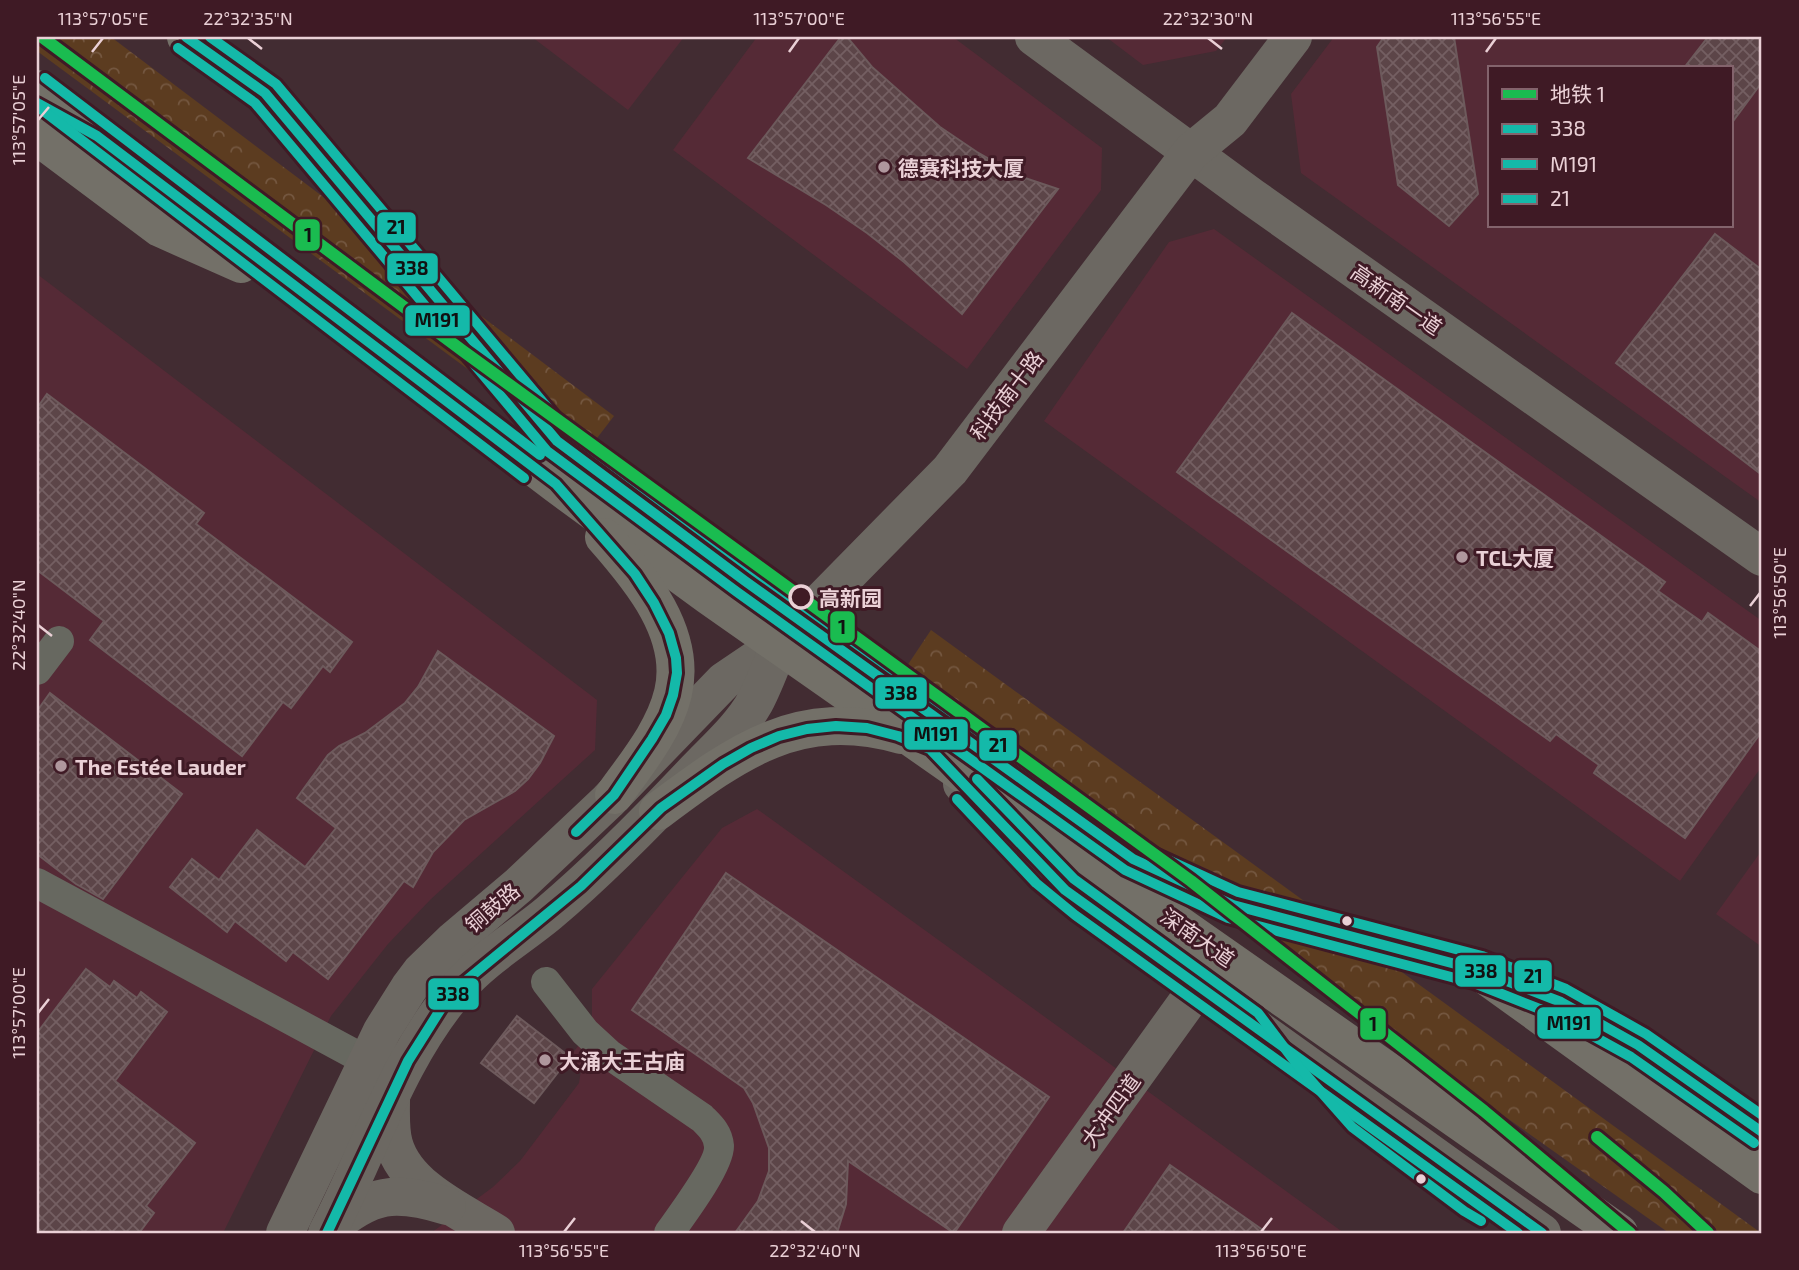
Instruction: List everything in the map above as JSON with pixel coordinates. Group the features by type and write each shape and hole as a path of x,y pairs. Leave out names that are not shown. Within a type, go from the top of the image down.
{"main road":[{"name":"深南大道","path":"186,37 265,93 557,441 930,749 1619,1233"},
{"name":"高新南一道","path":"1034,37 1191,152 1762,557"},
{"name":"科技南十路","path":"1191,152 1210,105 1261,37"},
{"name":"科技南十路","path":"791,632 950,470 1191,152 1230,120 1293,37"},
{"name":"深南大道","path":"37,89 556,484 709,596 791,632 1133,859 1233,905 1478,970 1762,1174"},
{"path":"37,103 97,136"},
{"path":"37,136 160,228 300,290"},
{"path":"556,484 635,574 654,603 676,658 675,684 666,715 614,795"},
{"name":"铜鼓路","path":"285,1233 367,1061 397,1006 421,972 519,885 614,795 724,681 791,632"},
{"name":"铜鼓路","path":"328,1231 391,1095 421,1040 460,985 585,883 734,730 754,703 791,632"},
{"path":"658,811 718,766 769,739 796,731 832,726 878,728 903,736 930,749 1065,890 1542,1233"},
{"path":"1478,970 1561,1002 1627,1039 1762,1132"},
{"name":"大冲四道","path":"1021,1233 1198,987"},
{"path":"391,1095 393,1143 397,1154 416,1180 496,1233"},
{"path":"328,1231 351,1211 367,1202 387,1197 408,1196 459,1209"}],"street":[{"path":"37,670 60,641"},
{"path":"37,883 367,1061"},
{"path":"546,982 585,1032 610,1055 702,1118 714,1130 719,1147 716,1162 669,1233"}],"shaded area":[{"path":"532,37 684,37 628,110"},
{"path":"757,37 953,37 1102,148 1101,190 967,369 673,150"},
{"path":"1106,37 1227,37 1216,51 1143,65"},
{"path":"1334,37 1762,37 1762,503 1301,173 1291,94"},
{"name":"TCL大厦","path":"1214,229 1762,621 1762,766 1680,881 1044,421 1169,242"},
{"path":"37,274 597,700 595,750 431,899 388,944 331,1016 223,1233 37,1233"},
{"path":"757,809 1344,1233 431,1233 493,1187 520,1161 579,1083 581,1070 570,1057 592,1027 592,989 722,828"},
{"path":"1762,850 1762,947 1716,914"}],"green space":[{"path":"37,37 111,37 614,416 584,455 37,51"},
{"path":"931,630 1761,1233 1669,1233 895,684"}],"building":[{"name":"德赛科技大厦","path":"841,37 847,37 872,67 940,127 1019,176 1058,189 962,314 867,233 748,158"},
{"path":"1384,37 1454,37 1478,194 1449,226 1398,185 1377,47"},
{"path":"1708,37 1762,37 1762,82 1732,123 1732,66 1686,66"},
{"path":"1715,234 1762,270 1762,475 1616,363"},
{"name":"TCL大厦","path":"1292,313 1665,582 1658,591 1702,622 1708,613 1762,652 1762,731 1685,838 1594,773 1599,765 1556,734 1550,741 1177,472"},
{"path":"47,394 204,513 196,524 352,642 330,672 323,666 291,708 283,702 242,756 90,640 104,621 37,570 37,408"},
{"path":"438,651 554,736 528,779 515,791 464,820 433,852 413,887 404,881 328,979 293,952 286,961 235,921 227,932 170,887 192,859 219,880 257,830 305,867 336,828 297,798 328,755 339,746 365,733 405,703 418,687"},
{"path":"50,693 182,794 103,899 76,884 37,854 37,711"},
{"path":"726,873 1049,1097 954,1233 848,1161 846,1204 837,1233 735,1233 758,1201 769,1171 769,1148 753,1103 744,1088 632,1010"},
{"path":"86,969 110,987 114,981 137,998 141,992 167,1012 115,1081 195,1143 146,1206 154,1213 139,1233 37,1233 37,1033"},
{"name":"大涌大王古庙","path":"517,1016 570,1057 534,1103 481,1063"},
{"path":"1170,1165 1267,1233 1123,1233"}],"metro line":[{"name":"1","path":"42,37 463,351 1191,881 1484,1111 1630,1233"},
{"name":"1","path":"1597,1137 1664,1192 1708,1233"}],"transit line":[{"name":"338","path":"186,37 265,93 557,441 745,581 1133,859 1233,905 1478,970 1561,1002 1638,1045 1762,1132"},
{"name":"21","path":"210,37 276,84 567,431 753,570 1140,847 1238,892 1482,956 1566,989 1646,1034 1762,1115"},
{"name":"M191","path":"178,48 255,103 547,451 737,592 1125,870 1228,918 1474,983 1555,1015 1631,1057 1754,1143"},
{"name":"21","path":"45,78 540,455"},
{"name":"338","path":"37,103 97,136 556,484 635,574 669,633 677,673 673,695 666,715 652,739 614,795 576,832"},
{"name":"M191","path":"37,106 524,478"},
{"name":"338","path":"327,1233 408,1061 442,1007 463,983 581,886 661,808 723,764 779,736 836,726 867,728 898,736 930,749 1065,890 1542,1233"},
{"name":"21","path":"977,779 1074,879 1258,1013 1299,1067 1352,1127 1481,1221"},
{"name":"M191","path":"957,799 1036,883 1075,915 1518,1233"}],"place":[{"name":"德赛科技大厦","path":"884,167"},
{"name":"TCL大厦","path":"1462,557"},
{"name":"高新园","path":"801,597"},
{"name":"The Estée Lauder","path":"61,766"},
{"name":"大涌大王古庙","path":"545,1060"}]}
